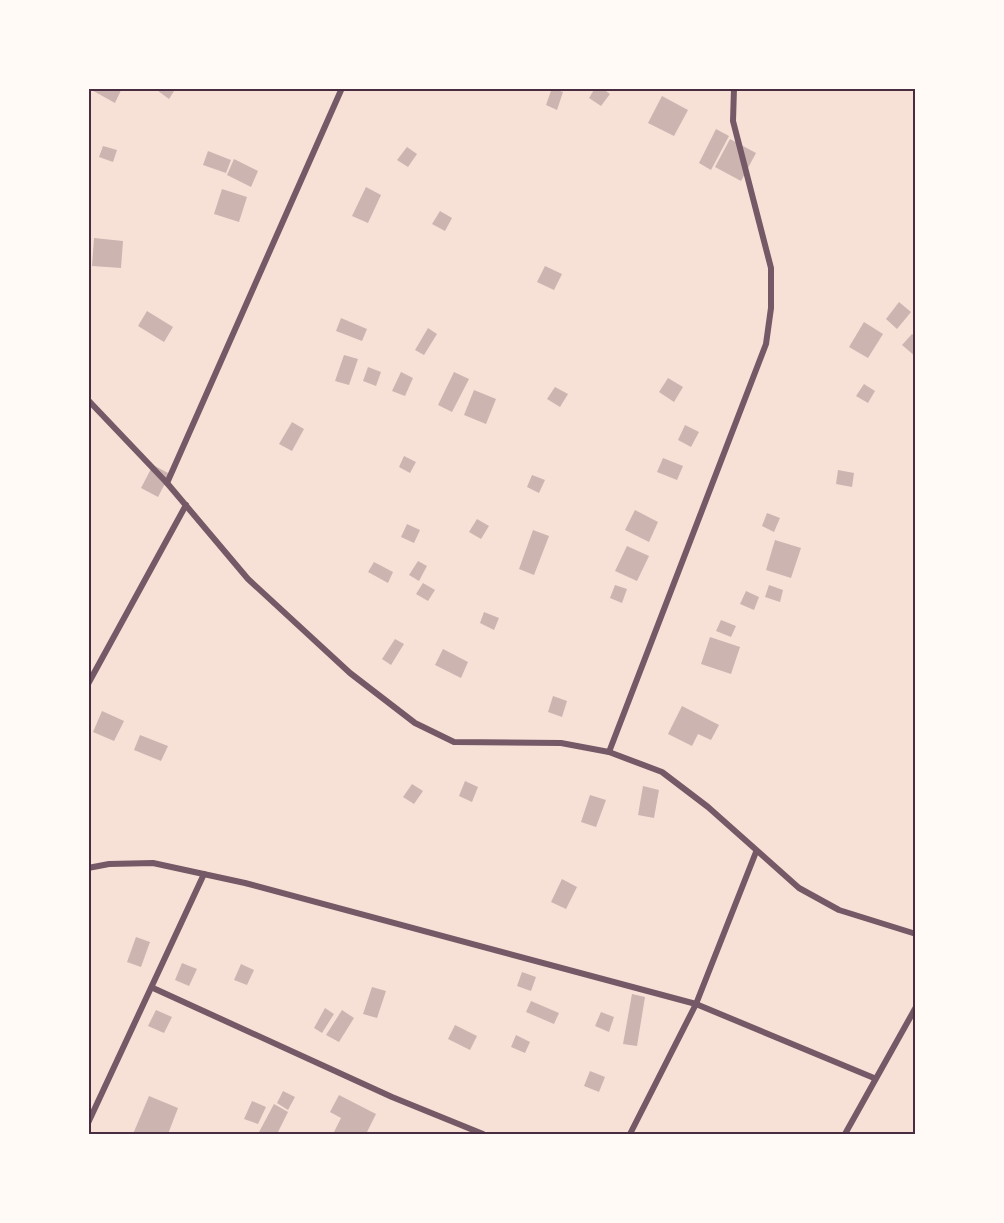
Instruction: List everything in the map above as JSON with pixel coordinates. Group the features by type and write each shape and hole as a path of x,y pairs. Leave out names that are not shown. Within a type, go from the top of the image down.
{"street":[{"path":"167,483 342,88"},
{"path":"609,752 766,344 771,308 771,268 733,121 734,88"},
{"path":"88,400 167,483 248,579 350,673 415,723 454,742 561,743 609,752 662,772 708,807 799,888 838,910 915,934"},
{"path":"88,684 186,505"},
{"path":"630,1134 696,1004 756,852"},
{"path":"88,868 109,864 153,863 204,874 696,1004 874,1078"},
{"path":"88,1122 153,988 204,874"},
{"path":"153,988 392,1097 483,1134"},
{"path":"845,1134 915,1007"},
{"path":"908,1020 915,1019"}],"building":[{"path":"88,88 122,88 115,103"},
{"path":"154,88 176,88 169,99"},
{"path":"552,88 563,92 557,110 546,105"},
{"path":"595,88 602,88 610,94 601,106 589,98"},
{"path":"662,96 688,110 674,136 648,123"},
{"path":"716,129 729,136 711,170 699,163"},
{"path":"730,139 756,153 741,181 715,167"},
{"path":"103,146 117,150 113,162 99,157"},
{"path":"407,147 417,154 408,167 397,160"},
{"path":"208,151 231,160 226,173 203,165"},
{"path":"234,159 258,171 251,187 227,175"},
{"path":"366,187 381,195 368,223 352,216"},
{"path":"222,189 247,197 239,222 214,214"},
{"path":"440,211 452,218 445,231 432,224"},
{"path":"94,238 123,241 121,268 92,266"},
{"path":"545,266 562,274 554,290 537,282"},
{"path":"899,302 911,312 897,329 886,319"},
{"path":"147,311 173,327 164,342 138,326"},
{"path":"341,318 367,329 362,341 336,331"},
{"path":"864,322 883,334 868,358 849,347"},
{"path":"428,328 437,334 424,355 415,350"},
{"path":"912,334 916,337 916,357 902,345"},
{"path":"344,355 358,359 349,385 335,381"},
{"path":"368,367 381,372 376,386 363,381"},
{"path":"401,372 413,378 405,396 392,391"},
{"path":"454,372 469,379 452,412 438,405"},
{"path":"668,378 683,387 674,402 659,392"},
{"path":"864,384 875,391 868,403 856,396"},
{"path":"555,387 568,394 560,407 547,399"},
{"path":"474,390 496,399 486,424 464,415"},
{"path":"292,422 304,429 292,451 279,444"},
{"path":"685,425 699,432 691,447 678,440"},
{"path":"404,456 416,462 410,473 399,467"},
{"path":"663,458 683,466 677,480 657,472"},
{"path":"153,465 170,474 158,497 141,488"},
{"path":"838,470 854,473 852,487 836,484"},
{"path":"532,475 545,480 539,493 527,487"},
{"path":"635,510 658,522 649,542 625,530"},
{"path":"767,513 780,518 774,532 762,526"},
{"path":"477,519 489,526 481,539 469,532"},
{"path":"407,524 420,530 414,543 401,537"},
{"path":"533,530 549,536 534,575 519,569"},
{"path":"775,540 801,548 791,578 766,570"},
{"path":"627,546 649,556 637,581 615,571"},
{"path":"418,561 427,566 419,581 409,575"},
{"path":"374,562 393,572 388,583 368,572"},
{"path":"423,583 435,590 428,601 416,594"},
{"path":"615,585 627,589 622,603 610,598"},
{"path":"769,585 783,590 780,602 765,597"},
{"path":"746,591 759,597 754,610 740,604"},
{"path":"484,612 499,618 494,630 480,623"},
{"path":"721,620 736,626 731,637 716,631"},
{"path":"710,637 740,647 731,674 701,664"},
{"path":"395,639 404,644 391,665 382,659"},
{"path":"443,649 468,662 461,678 435,665"},
{"path":"553,696 567,701 562,717 548,712"},
{"path":"682,706 719,725 711,740 698,734 692,746 668,734"},
{"path":"102,711 124,721 114,741 93,732"},
{"path":"140,735 168,746 161,761 134,750"},
{"path":"465,781 478,787 472,802 459,796"},
{"path":"412,784 423,791 414,804 403,797"},
{"path":"643,786 659,790 654,818 638,815"},
{"path":"590,795 606,800 596,827 581,822"},
{"path":"562,879 577,887 566,909 551,902"},
{"path":"136,937 150,942 141,967 127,962"},
{"path":"182,963 197,969 189,986 175,980"},
{"path":"241,964 254,970 247,985 234,980"},
{"path":"522,972 536,977 531,991 517,986"},
{"path":"372,987 386,991 377,1018 363,1014"},
{"path":"632,994 645,997 637,1046 623,1044"},
{"path":"531,1001 559,1013 554,1024 526,1012"},
{"path":"325,1008 334,1014 322,1033 314,1028"},
{"path":"156,1010 172,1017 164,1033 148,1026"},
{"path":"342,1010 354,1018 339,1042 326,1035"},
{"path":"601,1012 614,1017 609,1032 595,1026"},
{"path":"455,1025 477,1036 470,1050 448,1039"},
{"path":"516,1035 530,1042 525,1053 511,1047"},
{"path":"590,1071 605,1077 599,1092 584,1086"},
{"path":"283,1091 295,1097 288,1110 277,1103"},
{"path":"339,1095 376,1114 366,1134 334,1132 341,1118 330,1112"},
{"path":"149,1096 178,1108 168,1134 133,1134"},
{"path":"252,1101 266,1107 258,1124 244,1119"},
{"path":"274,1104 288,1112 277,1134 258,1134"}]}
